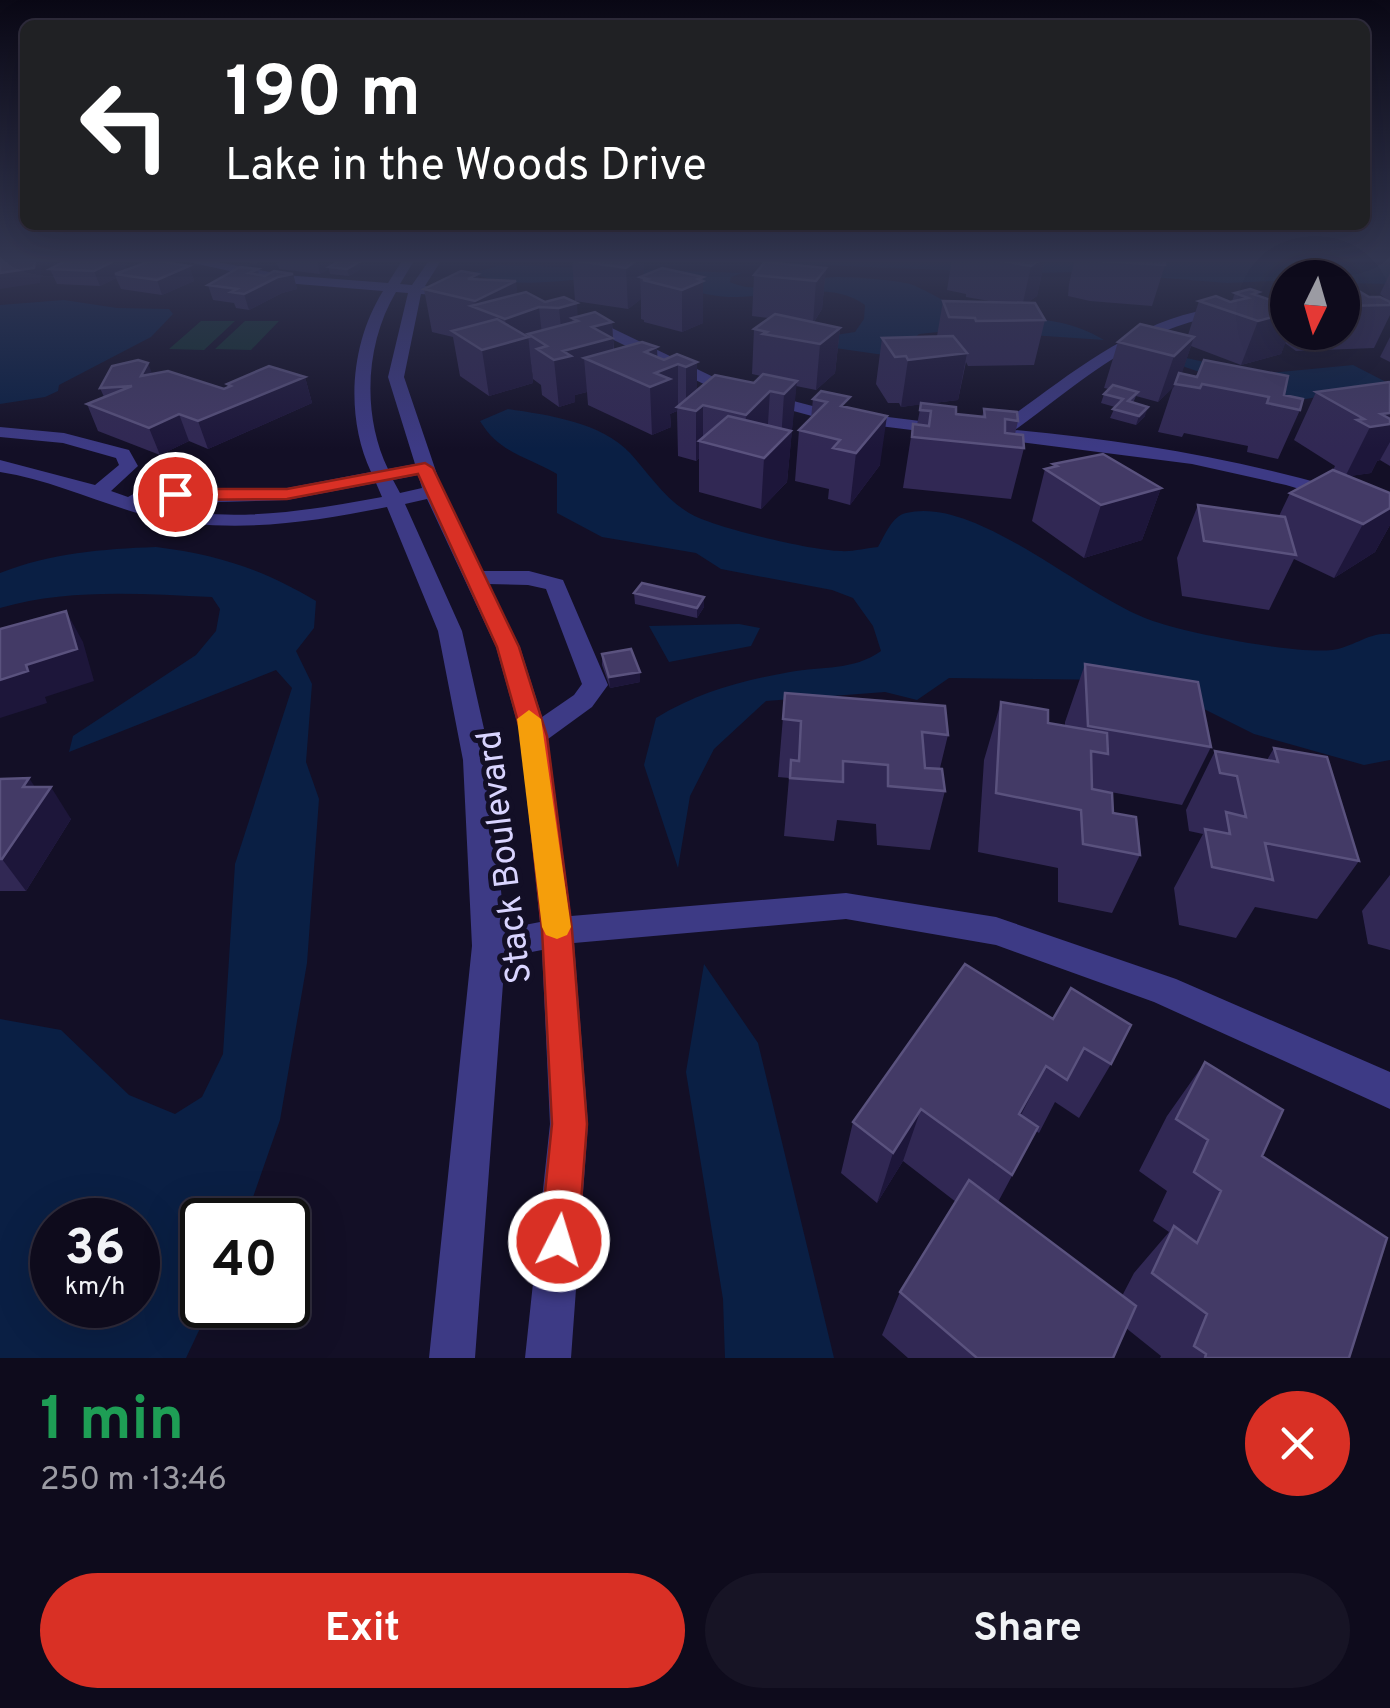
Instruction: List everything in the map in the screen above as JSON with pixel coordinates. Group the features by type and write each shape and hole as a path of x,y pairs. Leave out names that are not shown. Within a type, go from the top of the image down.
{"street":[{"name":"Stack Boulevard","path":"381,322 367,344 363,386 366,442 414,542 450,632 477,760 488,946 452,1358"},
{"name":"Stack Boulevard","path":"400,322 396,376 429,480 508,647 534,736 557,930 569,1124 548,1358"},
{"path":"589,322 722,387 823,414 959,430"},
{"path":"998,434 1125,346 1177,322"},
{"path":"0,432 64,438 124,454 130,466 97,494"},
{"path":"978,432 1113,444 1220,461 1386,504"},
{"path":"0,466 172,515 211,518 322,513 386,489 429,480"},
{"path":"476,577 529,578 555,585 595,685 583,701 534,736"},
{"path":"488,946 557,930 846,906 996,931 1164,990 1390,1092"}],"green space":[{"path":"199,322 234,322 204,350 169,349"},
{"path":"244,322 278,322 251,350 215,349"}],"water":[{"path":"0,322 165,322 151,337 59,385 58,391 45,397 0,404"},
{"path":"862,322 1059,322 1104,340 957,330 919,334 891,356 821,346 829,336 855,332"},
{"path":"1172,355 1261,374 1353,365 1390,384 1289,402 1164,360"},
{"path":"508,409 573,422 604,434 630,453 664,493 689,513 763,537 827,550 878,547 901,515 934,512 965,519 997,533 1125,609 1170,626 1242,642 1315,650 1339,649 1375,635 1390,634 1390,760 1364,765 1254,734 1188,701 1114,680 949,678 917,700 885,692 766,701 714,749 690,796 678,868 644,765 656,718 704,694 737,684 848,665 870,657 881,651 873,626 853,598 832,590 721,569 696,553 602,537 557,513 557,474 505,447 480,421"},
{"path":"156,547 200,554 258,572 316,601 314,628 296,651 312,684 306,762 319,799 307,963 280,1120 253,1198 180,1198 180,1328 200,1328 186,1358 0,1358 0,1019 61,1030 129,1095 175,1114 202,1097 223,1054 235,864 292,688 276,670 69,752 73,736 196,655 216,631 220,609 212,597 132,594 52,597 0,608 0,573 96,551"},
{"path":"739,624 760,628 751,646 669,662 649,626"},
{"path":"704,964 758,1043 834,1358 725,1358 723,1299 686,1072"}],"building":[{"path":"484,322 503,322 528,337 482,350 452,331"},
{"path":"573,322 611,322 592,327 612,338 563,351 571,356 554,360 537,349 547,346 528,334"},
{"path":"763,322 814,322 840,328 820,344 754,329"},
{"path":"1140,324 1194,337 1174,356 1118,342"},
{"path":"953,336 967,353 908,360 906,356 895,357 882,338"},
{"path":"642,342 657,347 645,352 664,360 677,354 697,362 655,373 670,379 650,387 584,358"},
{"path":"138,360 148,363 141,376 168,371 224,389 231,386 227,384 269,366 305,377 198,421 179,414 149,428 87,404 132,386 100,388 112,366"},
{"path":"1204,360 1288,376 1284,395 1303,399 1300,410 1267,403 1269,397 1202,384 1200,388 1175,384 1179,373 1197,377"},
{"path":"763,374 797,381 784,394 770,391 746,415 703,405 696,411 677,407 715,375 754,383"},
{"path":"1389,382 1390,413 1381,414 1390,419 1390,424 1370,427 1357,420 1364,419 1316,392"},
{"path":"1113,385 1138,392 1128,401 1148,407 1139,416 1113,409 1123,399 1104,394"},
{"path":"821,391 850,397 841,406 887,416 856,453 833,448 840,440 799,430 827,402 813,399"},
{"path":"921,403 956,407 956,414 985,417 984,409 1017,412 1018,421 1005,419 1005,433 1023,435 1024,448 912,437 913,424 929,426 931,411 920,410"},
{"path":"728,416 791,431 764,458 699,441"},
{"path":"1103,454 1161,488 1101,505 1045,469"},
{"path":"1333,470 1390,493 1390,508 1363,524 1290,493"},
{"path":"1198,505 1285,517 1296,555 1204,541"},
{"path":"642,583 704,597 697,608 634,593"},
{"path":"66,611 77,649 26,665 28,671 0,680 0,629"},
{"path":"631,649 640,672 609,677 602,654"},
{"path":"1085,664 1198,682 1211,747 1088,726"},
{"path":"785,693 945,706 948,735 922,732 925,768 942,769 945,791 888,786 888,765 843,761 843,782 790,778 791,760 799,761 801,721 783,719"},
{"path":"1001,702 1048,710 1048,723 1107,733 1108,754 1091,751 1092,789 1112,793 1113,813 1136,817 1140,855 1083,844 1081,810 996,793"},
{"path":"1274,748 1327,757 1359,861 1265,843 1273,880 1212,867 1205,829 1230,834 1226,812 1246,817 1237,776 1220,773 1215,751 1278,762"},
{"path":"29,778 23,787 51,787 0,859 0,779"},
{"path":"965,964 1053,1019 1071,988 1131,1025 1111,1064 1084,1048 1067,1080 1046,1066 1019,1114 1038,1127 1012,1175 921,1109 893,1153 853,1122"},
{"path":"1205,1062 1283,1110 1262,1156 1387,1238 1349,1358 1205,1358 1206,1354 1194,1346 1207,1314 1152,1273 1174,1226 1197,1243 1221,1191 1194,1172 1208,1140 1176,1119"},
{"path":"969,1180 1136,1306 1113,1358 977,1358 900,1292"}],"slow traffic":[{"path":"529,719 557,927"}],"route":[{"path":"175,494 287,494 425,468 508,647 534,736 557,930 569,1124 559,1241"}]}
